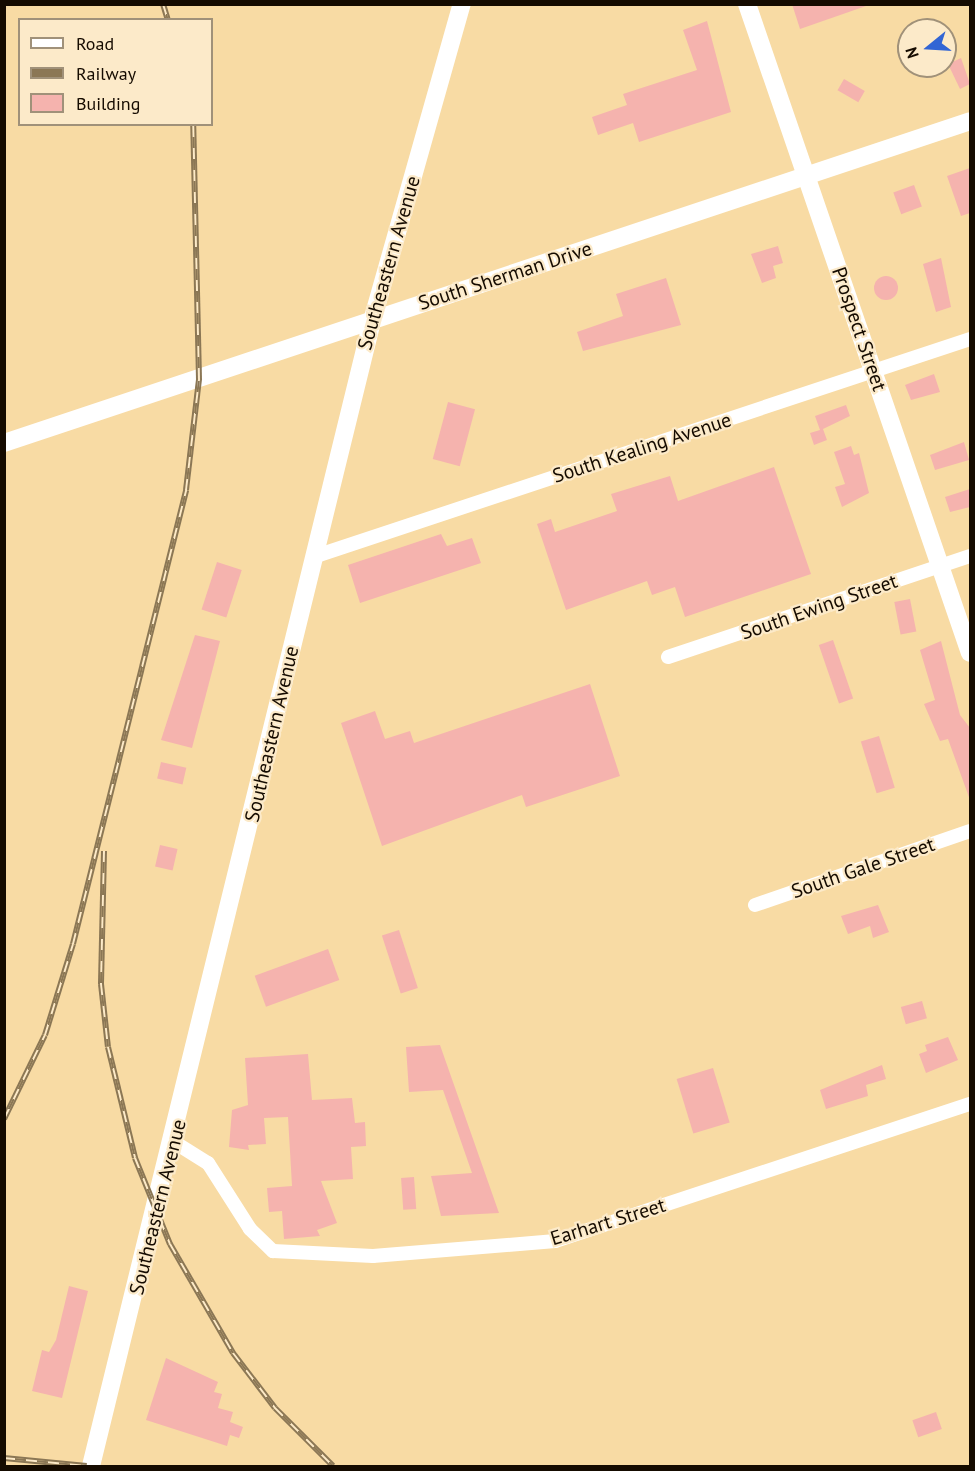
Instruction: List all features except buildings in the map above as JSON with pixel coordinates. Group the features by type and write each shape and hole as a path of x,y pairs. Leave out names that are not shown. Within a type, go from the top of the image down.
{"main road":[{"name":"Southeastern Avenue","path":"91,1467 174,1142 372,321 462,4"},
{"name":"Prospect Street","path":"747,4 970,653"},
{"name":"South Sherman Drive","path":"4,443 970,121"}],"street":[{"name":"South Kealing Avenue","path":"314,557 970,339"},
{"name":"South Ewing Street","path":"668,657 970,556"},
{"name":"South Gale Street","path":"755,905 970,831"},
{"name":"Earhart Street","path":"174,1142 208,1163 250,1229 273,1251 373,1257 555,1241 970,1104"}],"railway":[{"path":"163,4 167,18"},
{"path":"4,1119 45,1035 73,944 186,490 199,379 193,126"},
{"path":"104,851 101,984 108,1047 135,1158 170,1244 233,1353 275,1408 333,1466"},
{"path":"4,1458 87,1466"}]}
